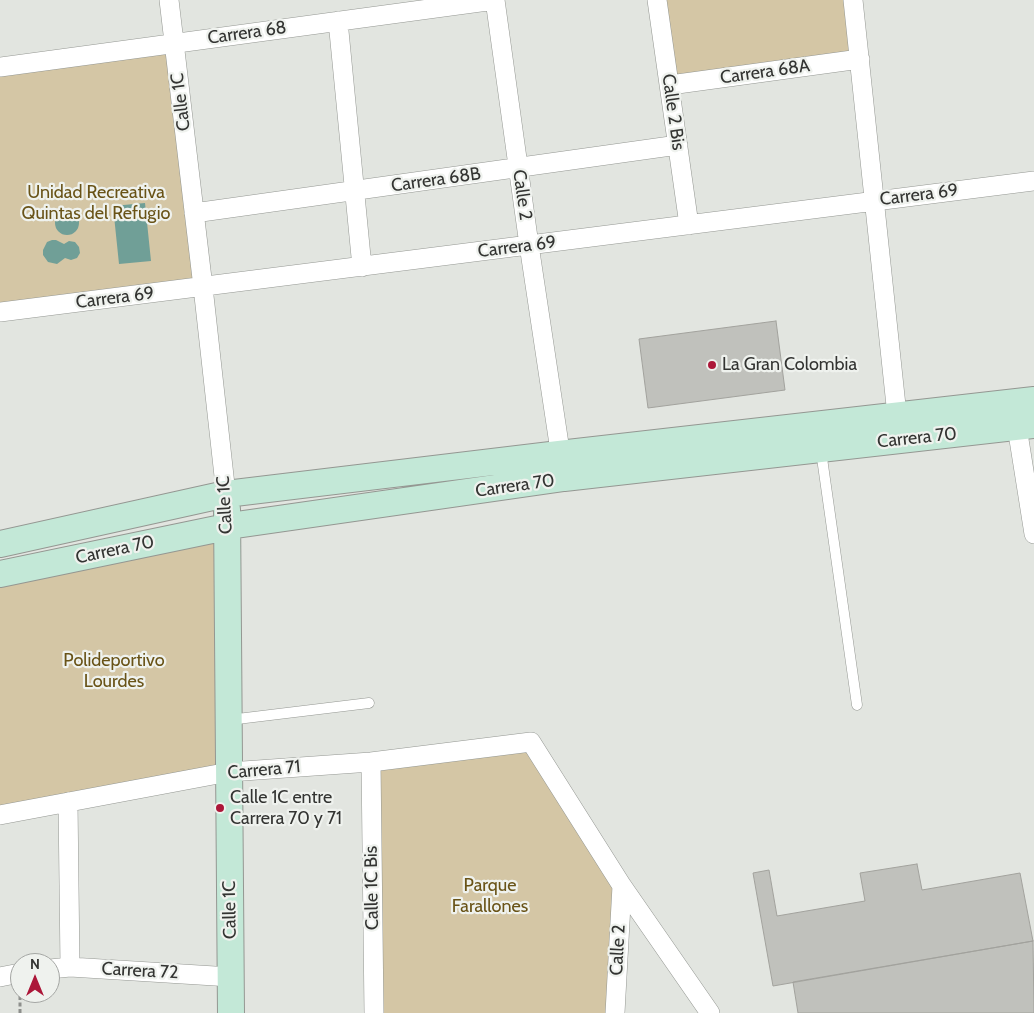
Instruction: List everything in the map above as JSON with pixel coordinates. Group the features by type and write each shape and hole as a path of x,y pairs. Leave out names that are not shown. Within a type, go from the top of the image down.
{"street":[{"name":"Calle 1C","path":"169,0 226,494 238,525 227,553 231,1013"},
{"name":"Carrera 68","path":"0,67 495,0"},
{"name":"Calle 2","path":"495,0 562,466"},
{"name":"Calle 2 Bis","path":"658,0 689,225"},
{"path":"852,0 860,59 897,415"},
{"path":"338,21 362,266"},
{"name":"Carrera 68A","path":"670,85 860,59"},
{"name":"Carrera 68B","path":"194,213 678,145"},
{"name":"Carrera 69","path":"0,312 1034,181"},
{"name":"Carrera 70","path":"0,574 238,525 562,466 897,415 1034,400"},
{"path":"1025,426 1034,534"},
{"name":"Carrera 70","path":"0,544 226,494 562,466 821,449 1025,426"},
{"name":"Carrera 71","path":"0,815 229,772 371,762 531,742 622,886"},
{"name":"Calle 1C Bis","path":"371,762 374,1013"},
{"path":"68,802 70,967"},
{"path":"622,886 710,1013"},
{"name":"Calle 2","path":"615,1013 622,886"},
{"name":"Carrera 72","path":"60,968 70,967 231,977"}],"lane":[{"path":"821,449 857,705"},
{"path":"229,720 369,703"}],"green space":[{"path":"657,0 853,0 860,59 670,85"},
{"name":"Unidad Recreativa Quintas del Refugio","path":"174,42 203,287 0,312 0,67"},
{"name":"Polideportivo Lourdes","path":"227,526 229,772 0,815 0,574"},
{"name":"Parque Farallones","path":"531,742 622,886 615,1013 374,1013 371,762"}],"water":[{"path":"145,203 151,261 119,264 113,206"},
{"path":"67,211 76,214 79,223 76,232 67,235 58,232 55,223 58,214"},
{"path":"52,240 64,244 69,241 75,242 79,247 80,253 77,258 71,260 65,258 57,264 48,262 43,255 43,250 47,242"}],"building":[{"name":"La Gran Colombia","path":"776,321 785,390 648,408 639,339"},
{"path":"917,864 922,890 1020,873 1033,941 773,986 753,873 769,870 777,916 865,901 860,873"},
{"path":"1033,941 1034,1013 798,1013 793,982"}],"place":[{"name":"La Gran Colombia","path":"712,365"},
{"name":"Calle 1C entre Carrera 70 y 71","path":"220,808"}]}
